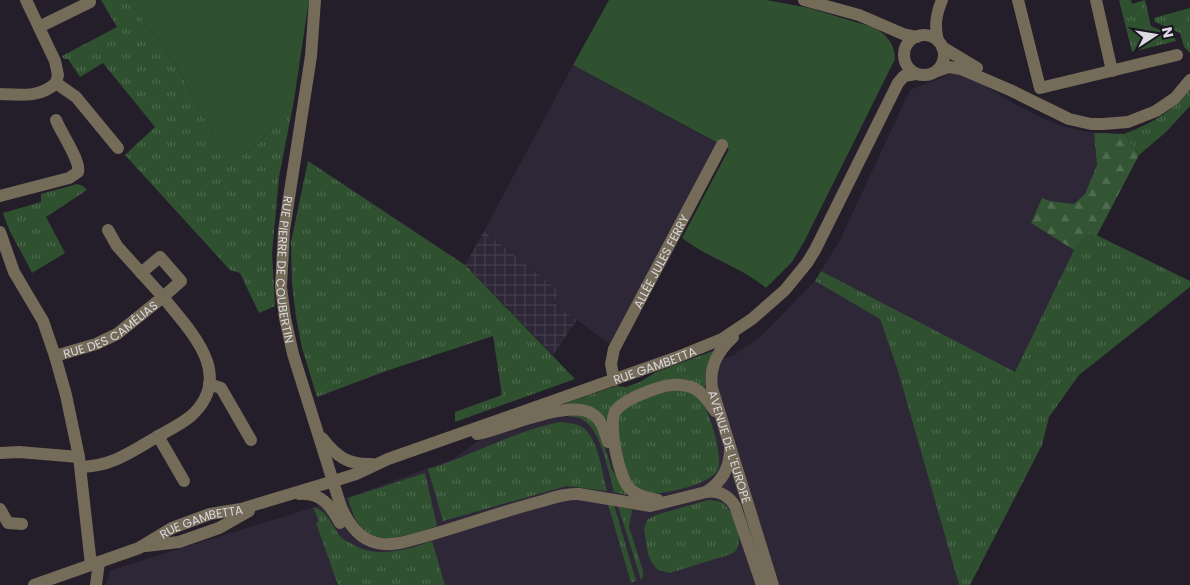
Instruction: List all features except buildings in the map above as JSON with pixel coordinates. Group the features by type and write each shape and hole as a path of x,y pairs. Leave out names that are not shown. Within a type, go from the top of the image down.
{"street":[{"path":"0,94 35,94 50,88 56,83 58,75 55,61 26,0"},
{"name":"RUE PIERRE DE COUBERTIN","path":"311,56 316,0"},
{"name":"RUE PIERRE DE COUBERTIN","path":"323,0 311,56 284,230 281,269 283,304 288,336 345,517 355,530 370,540"},
{"path":"804,0 859,15 903,34 929,36 1010,90"},
{"path":"941,0 918,36 909,42 904,53 907,65 916,74 928,75 949,67 961,69 1010,90 1069,119 1091,124 1128,122 1156,111 1175,98 1190,80"},
{"path":"937,70 944,58 935,25 941,0"},
{"path":"1018,0 1040,88 1177,55"},
{"path":"1096,0 1112,71"},
{"path":"39,27 90,2"},
{"name":"RUE GAMBETTA","path":"34,585 139,548 179,542 210,531 268,501 356,474 376,464 440,440 713,344 729,335 752,319 785,290 807,263 822,237 898,83 904,76 916,74"},
{"path":"56,83 76,97 118,148"},
{"path":"0,196 70,178 78,172 78,161 56,120"},
{"name":"ALLÉE JULES FERRY","path":"614,380 611,364 614,349 722,145"},
{"name":"RUE DES CAMÉLIAS","path":"108,230 117,246 163,298 200,345 209,367 209,384"},
{"name":"RUE DES CAMÉLIAS","path":"1,238 14,272 43,321 72,418 95,563 96,585"},
{"name":"RUE DES CAMÉLIAS","path":"55,356 96,344 117,334 182,281 160,257 141,273"},
{"name":"AVENUE DE L'EUROPE","path":"752,319 724,346 714,361 710,378 773,585"},
{"path":"0,453 19,452 80,462 106,464 191,416 205,396 209,384 221,388 251,440"},
{"path":"628,486 612,432 614,413 622,404 629,399 680,384 694,388 699,392 720,416"},
{"path":"440,440 495,431 566,409 584,410 593,414 600,422 616,466 628,486 639,495 668,502"},
{"name":"RUE PIERRE DE COUBERTIN","path":"314,423 322,437 340,457 356,464 376,464"},
{"path":"158,436 184,481"},
{"path":"289,494 304,493 319,497 331,506 346,532 358,538 386,544 404,542 569,494 657,505 706,492 722,477 728,464 730,448"},
{"name":"AVENUE DE L'EUROPE","path":"706,492 711,491 724,495 735,506 762,585"},
{"path":"0,509 8,523 22,524"}],"shaded area":[{"path":"573,65 717,143 610,344 552,302 559,291 484,231"},
{"path":"953,73 974,79 1018,106 1042,118 1065,127 1094,133 1097,165 1085,194 1074,204 1050,201 1031,223 1074,250 1015,373 821,271 840,240 910,90"},
{"path":"484,231 560,292 552,302 577,320 553,355 465,265"},
{"path":"815,281 880,318 898,371 959,585 105,585 111,570 360,493 453,459 478,441 562,415 691,368 734,355 762,335"}],"green space":[{"path":"101,0 128,0 175,63 214,136 242,154 260,142 294,100 279,177 272,253 275,306 259,313 240,273 230,270 125,155 155,127 103,63 80,77 68,59 64,59 62,56 117,27"},
{"path":"128,0 309,0 294,100 260,142 242,154 226,148 214,136 175,63"},
{"path":"609,0 766,0 809,8 872,27 882,32 889,40 895,54 895,59 805,240 792,262 766,288 746,274 682,238 729,149 573,65"},
{"path":"1119,0 1131,0 1132,4 1145,0 1151,26 1174,36 1176,41 1132,52"},
{"path":"1190,8 1190,53 1184,47 1180,33 1155,22 1154,18"},
{"path":"1190,89 1190,106 1166,132 1139,155 1124,134 1168,111"},
{"path":"1094,133 1124,134 1139,155 1096,237 1088,232 1074,250 1031,223 1042,198 1074,204 1085,194 1097,165"},
{"path":"308,161 465,265 575,379 455,422 455,412 502,395 493,336 386,371 317,397 302,348 292,284 291,242"},
{"path":"77,184 87,190 46,217 65,253 32,273 3,213 41,202 41,194"},
{"path":"1088,231 1190,281 1190,287 1079,375 1049,417 1042,445 970,585 959,585 898,371 880,319 815,281 821,271 1015,372 1074,250"},
{"path":"713,351 714,354 705,375 705,389 673,380 605,420 566,405 566,403 616,386 626,387 640,382 656,372"},
{"path":"675,389 697,395 706,409 717,443 719,454 718,470 706,480 685,488 663,493 647,493 634,486 629,480 617,437 616,424 620,415 627,407 648,397"},
{"path":"574,413 594,421 612,470 626,491 626,495 614,492 600,442 590,425 583,420 568,416"},
{"path":"560,422 580,426 591,437 598,455 607,491 567,486 443,521 428,469 526,431"},
{"path":"425,473 437,526 405,536 383,538 373,535 364,529 356,520 348,498"},
{"path":"708,500 721,502 726,506 734,519 739,536 736,550 731,554 670,573 658,570 648,554 644,529 647,520 656,515"},
{"path":"608,504 614,505 636,581 631,583"},
{"path":"618,506 632,510 629,527 643,571 641,580"},
{"path":"313,507 329,518 342,538 361,549 392,552 432,541 445,585 338,585 316,523 319,521"}]}
